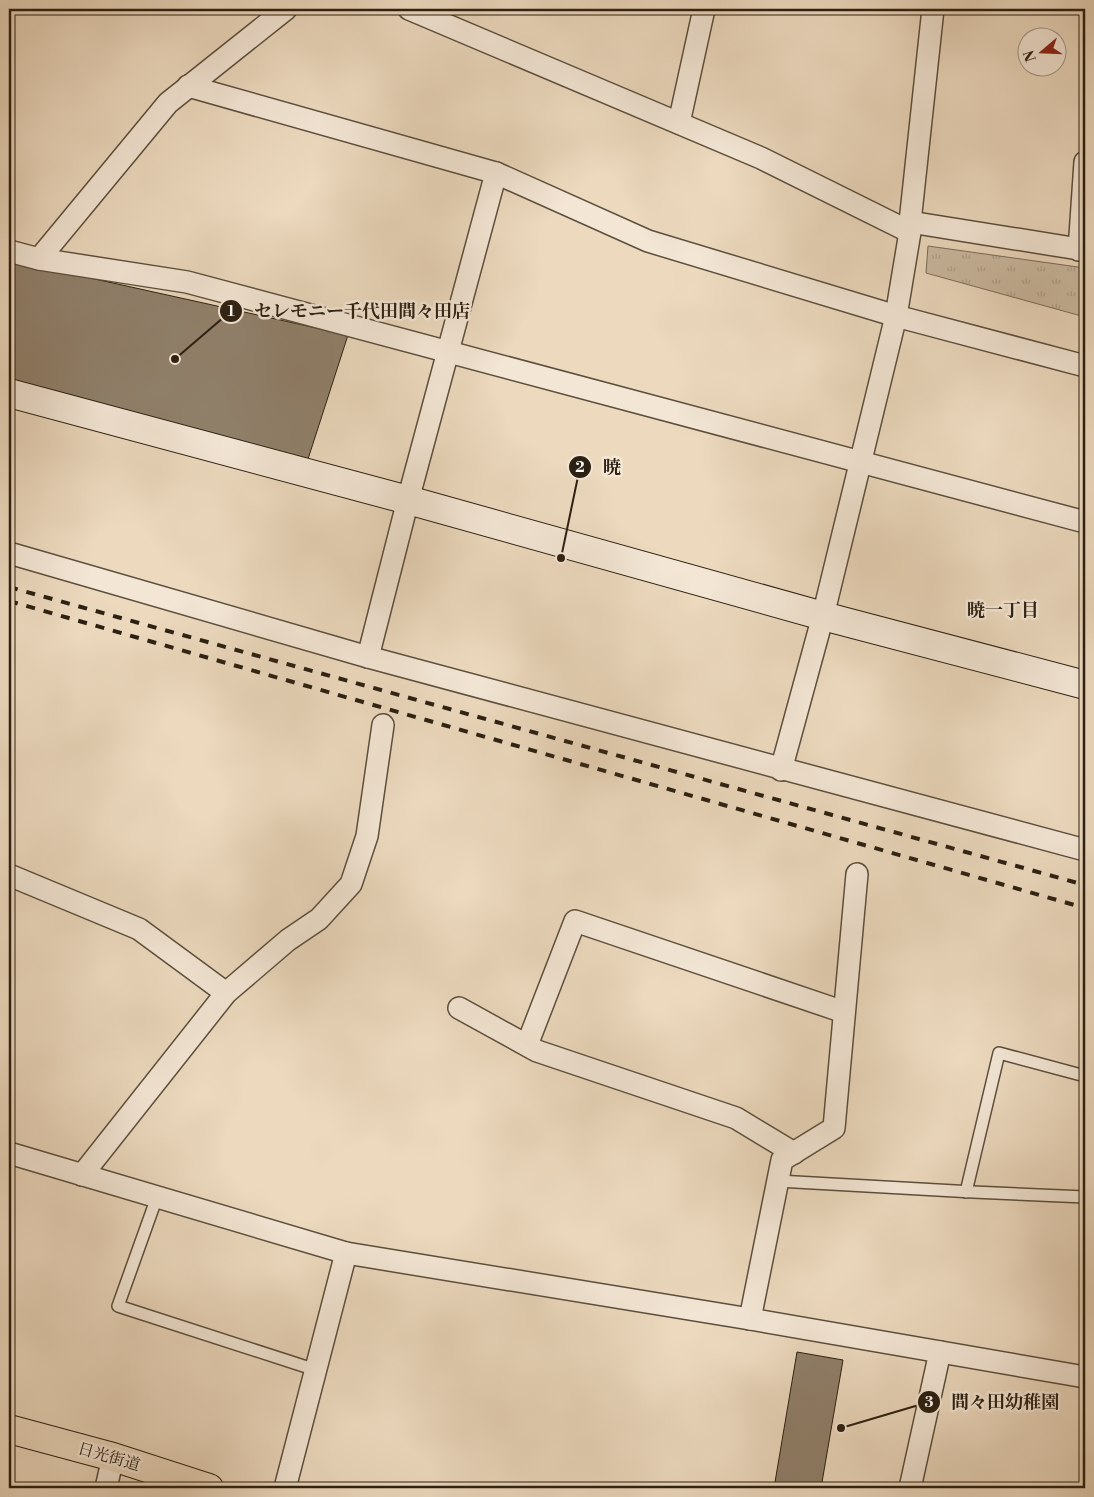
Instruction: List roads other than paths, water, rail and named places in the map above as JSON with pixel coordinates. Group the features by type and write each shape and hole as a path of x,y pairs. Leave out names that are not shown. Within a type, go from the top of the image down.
{"highway":[{"name":"日光街道","path":"9,1429 113,1456 209,1488"}],"street":[{"path":"39,259 168,103 286,9"},
{"path":"409,9 761,158 910,227 1082,250 1085,162"},
{"path":"679,123 704,9"},
{"path":"781,770 823,616 896,316 910,227 933,9"},
{"path":"188,86 496,173 648,241 896,316 1085,366"},
{"path":"368,657 496,173"},
{"path":"9,251 39,259 188,282 1085,522"},
{"path":"9,393 408,500 823,616 1085,685"},
{"path":"9,553 368,657 781,770 1085,850"},
{"path":"82,1175 226,993 288,940 319,919 351,884 367,836 383,725"},
{"path":"750,1319 782,1160 834,1128 857,874"},
{"path":"9,876 139,929 226,993"},
{"path":"527,1045 575,921 844,1012"},
{"path":"459,1008 537,1051 736,1118 794,1153"},
{"path":"9,1153 346,1253 750,1319 1085,1377"},
{"path":"285,1488 346,1253"},
{"path":"910,1488 940,1352"},
{"path":"106,1488 113,1456"}],"lane":[{"path":"966,1192 998,1053 1085,1076"},
{"path":"778,1181 1085,1197"},
{"path":"158,1197 118,1306 316,1370"}],"railway":[{"path":"9,587 1085,885"},
{"path":"9,601 1085,908"}],"place":[{"name":"セレモニー千代田間々田店","path":"175,359"},
{"name":"暁","path":"561,558"},
{"name":"間々田幼稚園","path":"841,1428"}],"district":[{"name":"暁一丁目","path":"1003,610"}]}
